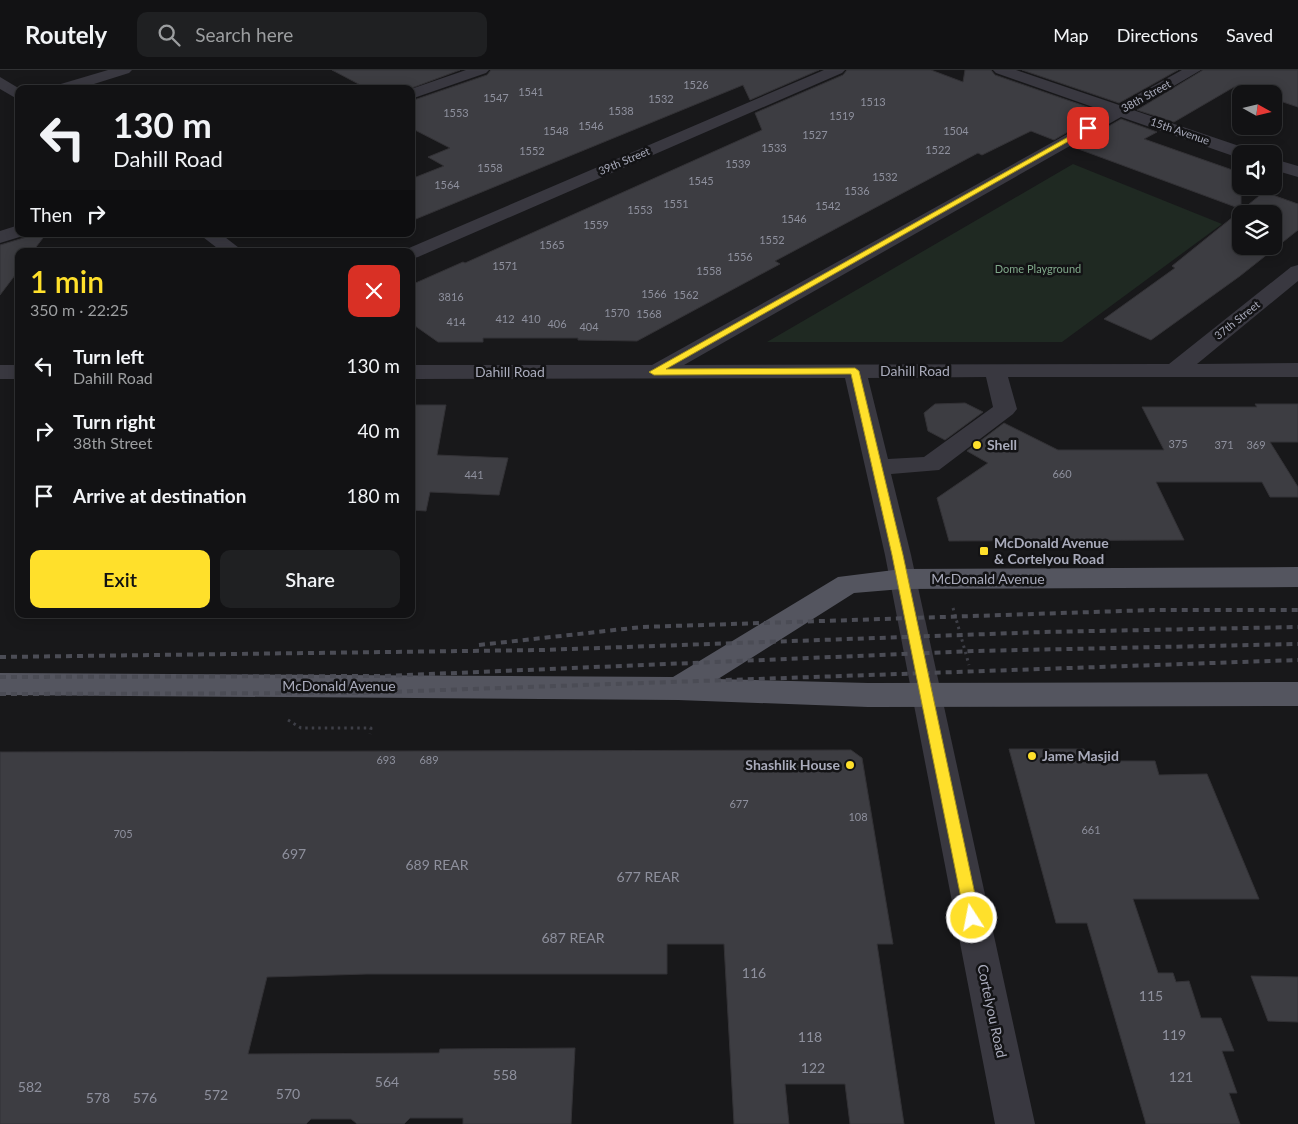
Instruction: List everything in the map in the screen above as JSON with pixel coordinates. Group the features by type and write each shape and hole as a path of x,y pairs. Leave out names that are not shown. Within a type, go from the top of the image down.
{"main road":[{"name":"McDonald Avenue","path":"678,689 848,584 902,579 1298,577"},
{"name":"McDonald Avenue","path":"0,684 678,689 926,695 1298,694"}],"street":[{"path":"73,85 124,70"},
{"path":"415,93 481,70"},
{"name":"39th Street","path":"415,251 837,70"},
{"name":"15th Avenue","path":"1001,70 1232,149"},
{"name":"38th Street","path":"654,372 1193,70"},
{"path":"0,82 15,99"},
{"path":"1282,167 1298,172"},
{"path":"0,238 15,232"},
{"path":"213,237 229,248"},
{"name":"37th Street","path":"1175,370 1298,271"},
{"path":"876,467 930,464 1005,409 995,370"},
{"name":"Dahill Road","path":"415,372 1298,370"},
{"name":"Cortelyou Road","path":"855,371 902,579 1015,1124"},
{"path":"0,372 15,372"}],"path":[{"path":"951,602 970,669"},
{"path":"288,720 301,728 371,728 370,734"}],"green space":[{"name":"Dome Playground","path":"1073,164 1222,224 1062,342 767,342"}],"building":[{"path":"332,70 460,70 415,87 415,85 360,85"},
{"path":"491,70 819,70 750,100 743,85 415,219 415,177 444,166 428,157 450,148 415,130 415,100 487,75"},
{"path":"847,70 931,70 963,82 965,70 991,70 995,75 1102,112 1054,140 1031,131 982,155 978,153 775,261 780,264 637,341 578,340 578,338 483,338 483,342 438,342 415,326 415,283 463,262 465,263 762,130 755,113 843,75"},
{"path":"1022,70 1178,70 1119,103"},
{"path":"1203,70 1298,70 1298,107 1282,102 1282,85 1232,85 1232,88 1174,122 1137,110"},
{"path":"1121,119 1157,132 1144,139 1232,170 1232,195 1241,195 1241,205 1232,206 1073,147"},
{"path":"1260,195 1272,195 1298,204 1298,230 1282,243 1282,205 1248,205"},
{"path":"1232,218 1232,255 1266,255 1151,340 1104,319 1175,268 1172,266"},
{"path":"27,237 44,237 35,248 15,248 15,275 0,295 0,245"},
{"path":"965,403 983,412 945,440 928,431 924,413 935,404"},
{"path":"1255,404 1298,404 1298,442 1270,442 1298,487 1298,497 1270,497 1262,482 1156,482 1184,540 949,541 937,498 988,463 967,451 1004,423 1058,450 1164,450 1142,407 1257,407"},
{"path":"415,405 446,405 437,455 508,458 499,495 430,492 426,511 415,510"},
{"path":"1009,749 1084,749 1088,761 1155,761 1159,775 1207,774 1259,899 1133,899 1158,973 1173,973 1176,982 1189,981 1201,1018 1221,1018 1234,1051 1222,1051 1237,1093 1229,1093 1240,1124 1146,1124 1087,923 1056,923"},
{"path":"851,750 862,758 893,944 877,944 904,1124 850,1124 845,1084 785,1084 789,1124 734,1124 724,944 667,944 667,974 367,974 267,977 248,1054 439,1053 440,1049 575,1048 571,1124 463,1124 463,1118 410,1118 404,1124 357,1124 351,1119 311,1119 306,1124 0,1124 0,752"},
{"path":"1251,976 1298,977 1298,1022 1268,1021"}],"railway":[{"path":"479,645 642,627 1153,610 1298,610"},
{"path":"0,657 542,650 1044,632 1298,627"},
{"path":"0,677 383,676 975,651 1298,644"},
{"path":"0,694 357,693 1298,660"}],"place":[{"name":"Shell","path":"977,445"},
{"name":"McDonald Avenue & Cortelyou Road","path":"984,551"},
{"name":"Jame Masjid","path":"1032,756"},
{"name":"Shashlik House","path":"850,765"}],"route":[{"path":"972,918 904,592 898,555 855,371 654,372 1088,128"}]}
